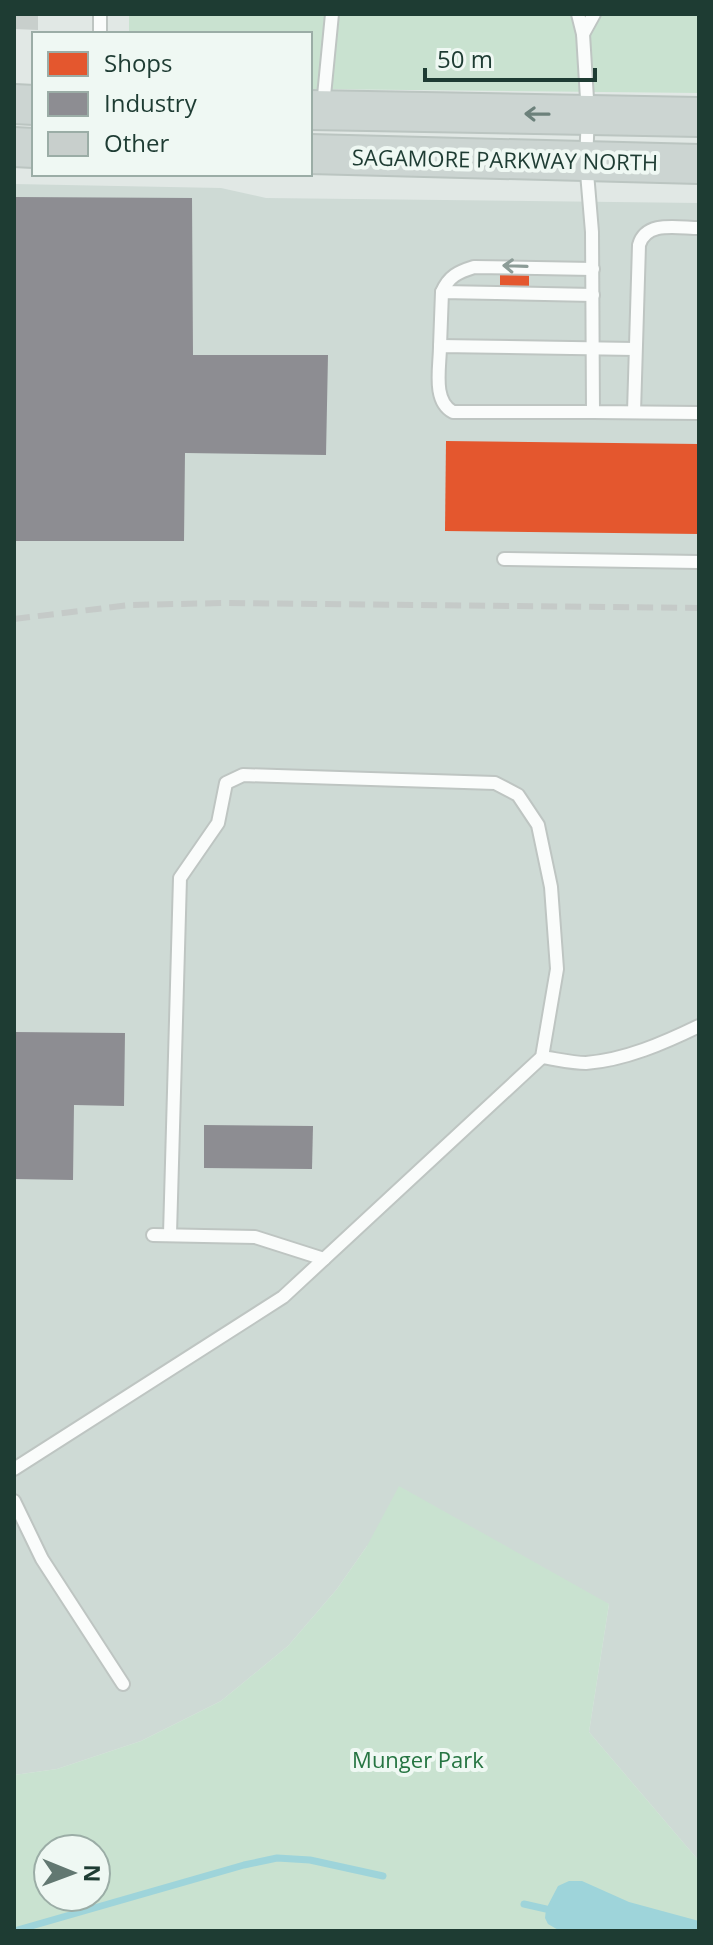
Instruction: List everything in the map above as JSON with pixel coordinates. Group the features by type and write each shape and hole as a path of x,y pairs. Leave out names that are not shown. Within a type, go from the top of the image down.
{"main road":[{"name":"SAGAMORE PARKWAY NORTH","path":"316,110 699,117"},
{"name":"SAGAMORE PARKWAY NORTH","path":"312,154 699,164"}],"lane":[{"path":"316,110 332,14"},
{"path":"578,14 583,34 588,115 586,161 593,269 593,412"},
{"path":"583,34 594,14"},
{"path":"634,412 641,237 646,231 656,228 699,228"},
{"path":"593,269 474,267 456,273 446,282 442,292 440,346 440,397 446,409 453,412 699,413"},
{"path":"442,292 593,295"},
{"path":"440,346 635,349"},
{"path":"504,559 699,562"},
{"path":"14,1469 283,1297 542,1057 557,969 551,887 538,825 518,795 495,783 243,775 226,783 218,823 180,878 170,1234"},
{"path":"542,1057 582,1063 611,1059 640,1051 699,1026"},
{"path":"153,1235 255,1237 324,1259"},
{"path":"14,1501 42,1559 123,1684"}],"shaded area":[{"path":"14,184 221,188 266,198 699,203 699,1861 589,1732 609,1604 367,1546 337,1589 288,1646 221,1701 141,1741 57,1769 14,1775"}],"green space":[{"path":"129,14 699,14 699,93 312,89 312,32 129,32"},
{"name":"Munger Park","path":"399,1486 609,1604 589,1732 699,1861 699,1931 14,1931 14,1775 57,1769 141,1741 221,1701 288,1646 337,1589 367,1546"}],"water":[{"path":"569,1881 582,1881 629,1902 699,1921 699,1931 560,1931 548,1924 546,1909 558,1886"}],"building: Shops":[{"path":"500,271 529,271 529,289 500,289"},
{"path":"446,441 699,444 699,534 445,531"}],"building: Industry":[{"path":"14,197 192,198 193,355 328,355 326,455 185,453 184,541 14,541"},
{"path":"14,1032 125,1033 124,1106 74,1105 73,1180 14,1179"},
{"path":"204,1125 313,1126 312,1169 204,1168"}],"building: Other":[{"path":"14,14 38,14 38,30 14,29"}],"waterway":[{"path":"14,1931 277,1858 310,1860 383,1876"},
{"path":"524,1904 546,1909"}],"railway":[{"path":"14,619 130,605 224,603 699,608"}]}
